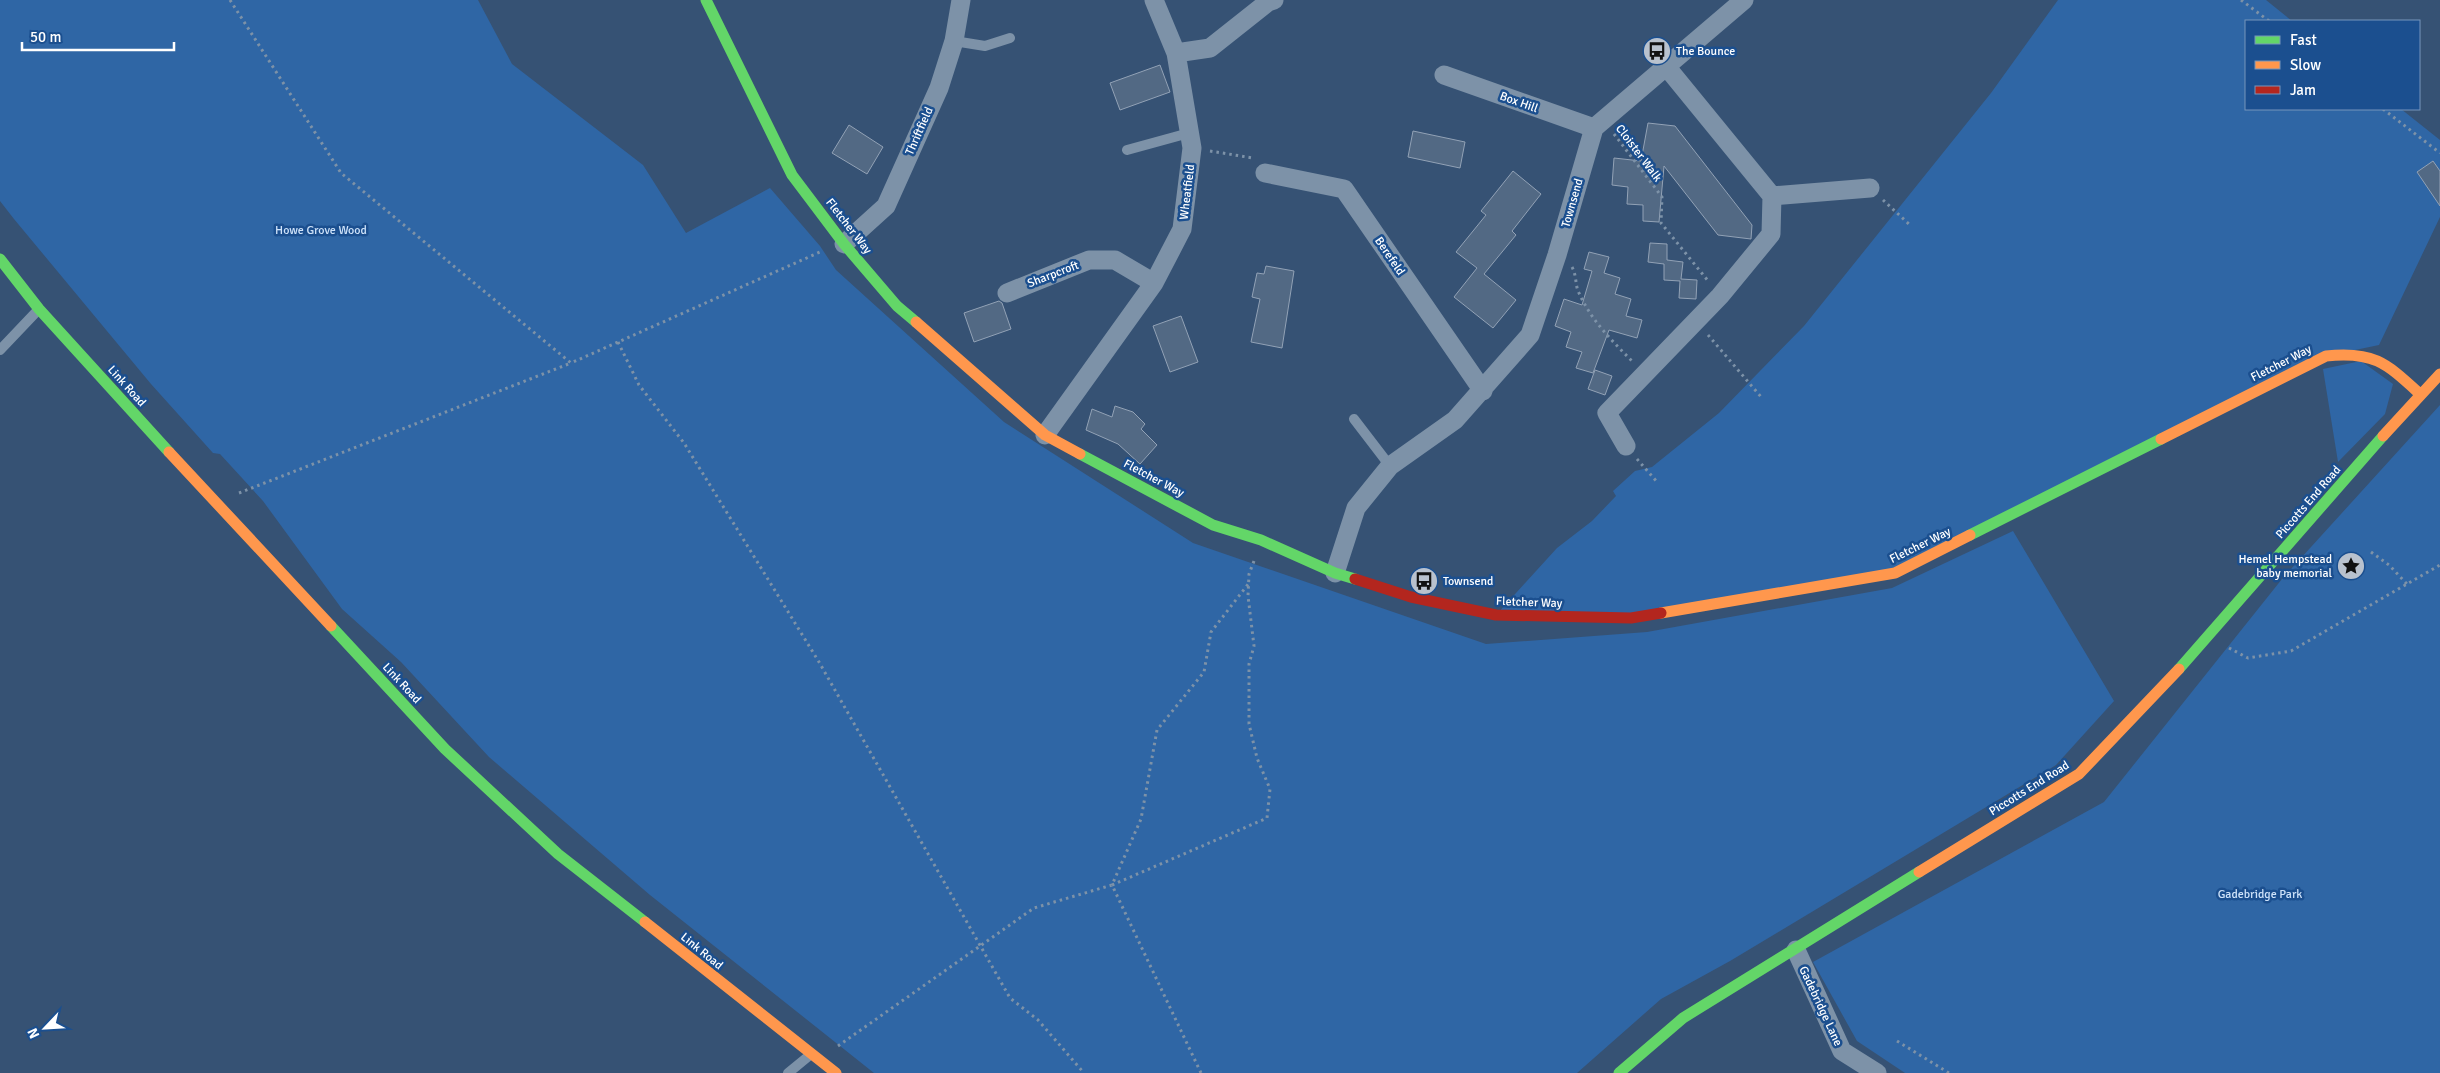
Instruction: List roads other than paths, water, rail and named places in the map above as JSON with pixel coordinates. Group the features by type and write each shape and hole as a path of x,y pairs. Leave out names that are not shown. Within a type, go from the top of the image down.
{"street":[{"name":"Fletcher Way","path":"706,0 792,175 844,244 898,306 1045,435 1213,525 1260,540 1335,573 1411,597 1496,615 1631,618 1895,573 2326,356 2349,353 2374,357 2420,394"},
{"name":"Wheatfield","path":"1045,435 1154,283 1182,229 1191,140 1176,53 1154,0"},
{"path":"1176,53 1210,48 1268,2 1274,0"},
{"path":"1599,124 1665,65 1744,0"},
{"name":"Thriftfield","path":"844,244 886,206 939,88 964,1"},
{"path":"1626,446 1607,413 1720,296 1771,234 1772,196 1665,65"},
{"name":"Box Hill","path":"1444,75 1599,124"},
{"name":"Townsend","path":"1335,573 1356,508 1390,466 1455,420 1530,335 1599,124"},
{"name":"Berefeld","path":"1265,173 1344,189 1482,391"},
{"path":"1772,196 1870,188"},
{"name":"Link Road","path":"0,259 39,309 140,422 445,749 558,854 810,1055 836,1073"},
{"name":"Sharpcroft","path":"1006,293 1089,260 1115,260 1154,283"},
{"name":"Piccotts End Road","path":"1619,1073 1683,1018 2079,774 2209,637 2420,394 2440,374"},
{"name":"Gadebridge Lane","path":"1796,950 1842,1051 1877,1073"}],"lane":[{"path":"954,41 985,46 1010,38"},
{"path":"1127,150 1191,140"},
{"path":"0,350 39,309"},
{"path":"1354,418 1390,466"},
{"path":"788,1073 810,1055"}],"place":[{"name":"The Bounce","path":"1657,51"},
{"name":"Hemel Hempstead baby memorial","path":"2351,566"},
{"name":"Townsend","path":"1424,581"}],"park label":[{"name":"Howe Grove Wood","path":"321,230"},
{"name":"Gadebridge Park","path":"2260,894"}]}
